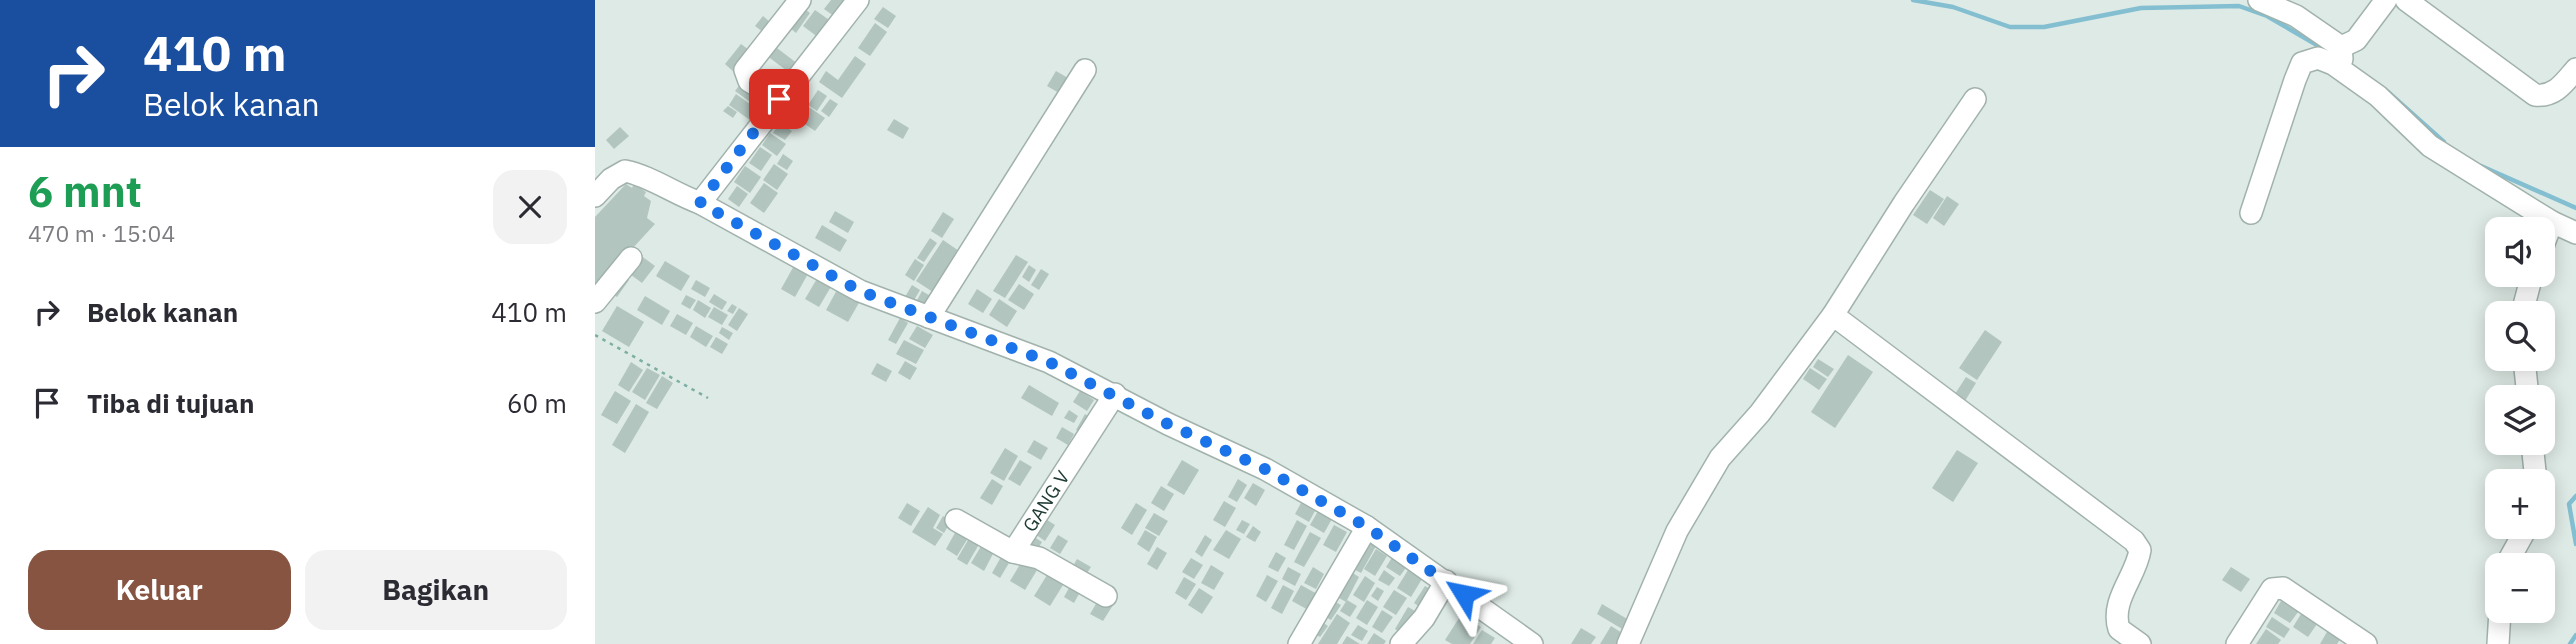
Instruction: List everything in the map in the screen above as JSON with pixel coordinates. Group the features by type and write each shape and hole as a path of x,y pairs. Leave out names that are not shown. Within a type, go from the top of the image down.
{"street":[{"path":"779,99 749,81 745,70 800,0"},
{"path":"700,203 858,0"},
{"path":"2259,0 2296,16 2430,146 2544,217"},
{"path":"2341,58 2386,0"},
{"path":"2406,0 2535,95 2545,96 2559,89 2576,69"},
{"path":"2251,213 2302,64 2318,58 2341,58"},
{"path":"929,317 1085,70"},
{"path":"1628,644 1677,531 1720,458 1760,413 1833,315 1904,203 1975,100"},
{"path":"595,196 611,179 625,171 700,203 860,291 1049,362 1115,394 1168,424 1265,469 1367,527 1532,644"},
{"path":"2555,223 2576,233"},
{"path":"595,302 631,258"},
{"path":"1833,315 2134,541 2140,550 2138,561 2116,613 2119,629 2140,644"},
{"name":"GANG V","path":"956,520 1013,552 1115,394"},
{"path":"1299,644 1367,527"},
{"path":"1013,552 1039,558 1106,596"},
{"path":"1401,644 1424,618 1446,582"},
{"path":"2237,644 2272,589 2283,588 2366,644"},
{"path":"2498,644 2499,623"}],"path":[{"path":"595,335 708,398"}],"building":[{"path":"831,0 850,0 838,19 824,9"},
{"path":"883,7 896,16 888,28 874,19"},
{"path":"803,8 810,13 796,33 789,27"},
{"path":"815,10 835,24 823,41 803,26"},
{"path":"763,16 770,22 763,32 755,26"},
{"path":"875,23 887,32 870,56 858,48"},
{"path":"741,44 753,53 736,74 725,64"},
{"path":"773,45 798,64 791,74 766,55"},
{"path":"855,56 866,64 842,98 819,82 826,71 838,80"},
{"path":"1056,71 1068,78 1059,93 1047,86"},
{"path":"741,83 770,104 764,112 735,91"},
{"path":"818,90 827,96 817,111 808,105"},
{"path":"736,94 761,112 754,123 729,105"},
{"path":"830,99 838,104 829,117 821,111"},
{"path":"797,104 803,108 797,117 791,113"},
{"path":"728,106 737,112 733,118 723,111"},
{"path":"809,107 825,118 815,131 799,120"},
{"path":"894,119 909,128 903,139 887,130"},
{"path":"780,123 792,131 785,140 773,133"},
{"path":"620,127 629,136 614,149 606,140"},
{"path":"770,133 786,144 777,156 762,145"},
{"path":"760,147 772,155 761,171 749,163"},
{"path":"783,154 793,161 787,170 777,164"},
{"path":"774,164 788,174 777,190 763,180"},
{"path":"745,166 761,177 750,193 734,182"},
{"path":"764,183 778,193 764,213 750,203"},
{"path":"626,184 632,188 634,184 646,192 644,196 651,201 647,218 655,224 595,289 595,217"},
{"path":"737,186 748,194 739,207 728,199"},
{"path":"1930,190 1944,199 1927,224 1913,215"},
{"path":"1947,196 1959,204 1944,226 1933,218"},
{"path":"835,211 854,222 848,233 829,222"},
{"path":"943,212 954,219 942,238 931,231"},
{"path":"822,225 847,240 840,252 815,238"},
{"path":"930,238 937,243 924,262 917,258"},
{"path":"943,240 962,253 936,294 916,281"},
{"path":"640,255 655,266 642,283 627,272"},
{"path":"1016,255 1028,262 1005,298 993,291"},
{"path":"915,259 924,265 914,281 905,275"},
{"path":"665,261 690,276 681,291 656,276"},
{"path":"795,264 809,272 795,297 781,289"},
{"path":"1029,265 1036,270 1029,282 1022,277"},
{"path":"1041,269 1049,274 1039,290 1031,285"},
{"path":"620,274 629,280 617,297 608,291"},
{"path":"818,277 832,285 819,307 805,299"},
{"path":"696,280 710,288 705,297 691,289"},
{"path":"1019,284 1034,294 1024,310 1008,300"},
{"path":"912,285 920,290 913,302 905,297"},
{"path":"838,288 860,301 848,322 826,310"},
{"path":"977,289 992,299 983,313 968,304"},
{"path":"922,291 934,298 926,309 916,302"},
{"path":"714,294 727,302 722,310 709,302"},
{"path":"686,295 696,300 690,309 681,304"},
{"path":"645,296 670,311 662,325 637,310"},
{"path":"999,299 1017,311 1007,327 989,315"},
{"path":"698,300 711,308 705,318 693,310"},
{"path":"732,304 737,307 733,314 727,311"},
{"path":"617,306 644,322 629,347 602,331"},
{"path":"714,307 728,315 722,325 708,317"},
{"path":"739,308 748,314 737,331 728,325"},
{"path":"677,314 693,323 686,335 670,326"},
{"path":"900,318 908,323 896,344 888,340"},
{"path":"696,326 713,336 706,347 690,337"},
{"path":"917,326 933,335 925,348 909,339"},
{"path":"722,327 733,333 729,340 719,333"},
{"path":"1985,330 2002,342 1977,380 1959,368"},
{"path":"716,337 728,344 722,354 710,347"},
{"path":"904,340 924,350 916,364 896,354"},
{"path":"1848,355 1873,372 1835,428 1811,412"},
{"path":"1818,359 1834,369 1828,377 1813,367"},
{"path":"905,361 917,368 910,380 898,373"},
{"path":"631,362 643,370 629,392 618,385"},
{"path":"877,363 892,371 886,382 871,374"},
{"path":"647,368 660,375 645,400 632,392"},
{"path":"1810,368 1827,379 1819,390 1803,379"},
{"path":"662,376 673,383 657,409 646,403"},
{"path":"1966,377 1976,383 1965,401 1955,394"},
{"path":"1029,385 1059,403 1052,416 1021,398"},
{"path":"615,391 631,401 617,424 601,415"},
{"path":"1080,391 1094,400 1087,411 1073,402"},
{"path":"636,404 649,412 625,453 612,445"},
{"path":"1069,410 1078,416 1074,423 1064,418"},
{"path":"1085,414 1094,420 1085,435 1076,430"},
{"path":"1062,427 1074,434 1068,445 1056,438"},
{"path":"1034,440 1048,448 1041,460 1027,452"},
{"path":"1005,448 1018,456 1004,481 990,473"},
{"path":"1957,450 1978,463 1953,502 1932,488"},
{"path":"1020,460 1032,467 1020,486 1008,479"},
{"path":"1182,460 1199,470 1184,495 1167,485"},
{"path":"992,479 1003,486 992,505 980,498"},
{"path":"1238,479 1247,485 1237,502 1228,497"},
{"path":"1253,483 1265,490 1256,506 1244,498"},
{"path":"1161,486 1174,494 1164,511 1151,503"},
{"path":"1224,501 1236,508 1225,527 1213,520"},
{"path":"907,503 920,511 911,526 898,518"},
{"path":"1136,503 1147,510 1132,535 1121,528"},
{"path":"1301,503 1315,511 1309,522 1295,514"},
{"path":"928,507 940,515 933,528 943,534 935,546 912,532"},
{"path":"1318,511 1332,519 1324,533 1310,525"},
{"path":"1154,513 1168,521 1159,536 1145,528"},
{"path":"943,516 951,521 944,533 936,528"},
{"path":"1044,518 1055,525 1045,541 1035,534"},
{"path":"1242,520 1250,524 1244,534 1236,530"},
{"path":"1297,520 1307,526 1294,550 1284,545"},
{"path":"1334,525 1347,532 1336,552 1323,545"},
{"path":"1253,526 1261,532 1255,542 1246,537"},
{"path":"1145,530 1157,537 1149,552 1137,544"},
{"path":"1226,530 1241,539 1229,559 1213,550"},
{"path":"956,531 968,538 957,556 946,549"},
{"path":"1310,532 1321,538 1304,567 1294,562"},
{"path":"971,535 981,541 967,565 957,559"},
{"path":"1058,535 1068,541 1060,554 1050,548"},
{"path":"1205,535 1212,540 1202,557 1195,552"},
{"path":"1034,537 1042,542 1036,552 1027,547"},
{"path":"1363,539 1376,546 1361,573 1348,566"},
{"path":"983,543 995,550 984,571 971,563"},
{"path":"1157,547 1167,553 1157,570 1147,564"},
{"path":"1376,549 1387,556 1375,576 1364,569"},
{"path":"1276,552 1286,558 1278,572 1268,567"},
{"path":"1393,556 1408,565 1400,576 1386,567"},
{"path":"1001,557 1009,563 1000,578 992,573"},
{"path":"1191,558 1203,565 1194,579 1182,572"},
{"path":"1077,559 1091,567 1085,576 1072,568"},
{"path":"1022,561 1037,570 1025,590 1010,581"},
{"path":"1211,565 1224,573 1214,590 1201,583"},
{"path":"1288,567 1301,574 1295,586 1282,579"},
{"path":"1313,567 1324,574 1316,589 1304,583"},
{"path":"2231,567 2250,579 2241,592 2222,580"},
{"path":"1348,570 1359,577 1346,602 1334,595"},
{"path":"1384,570 1395,578 1389,586 1378,580"},
{"path":"1408,570 1422,579 1411,597 1397,588"},
{"path":"1047,575 1063,585 1050,606 1034,596"},
{"path":"1267,575 1278,581 1266,602 1256,596"},
{"path":"1365,576 1375,583 1364,602 1353,595"},
{"path":"1184,577 1196,584 1186,600 1175,593"},
{"path":"1283,585 1294,591 1282,614 1271,608"},
{"path":"1301,585 1319,595 1310,611 1292,601"},
{"path":"1070,586 1080,592 1074,603 1064,597"},
{"path":"1425,586 1435,592 1424,610 1414,603"},
{"path":"1377,587 1384,591 1378,601 1371,596"},
{"path":"1199,588 1213,597 1202,614 1188,605"},
{"path":"1394,590 1407,598 1396,615 1383,607"},
{"path":"1100,597 1113,605 1103,621 1090,614"},
{"path":"1330,599 1341,605 1331,620 1320,614"},
{"path":"1347,600 1357,606 1350,617 1340,611"},
{"path":"1367,600 1378,607 1367,625 1356,618"},
{"path":"2281,601 2298,612 2290,623 2274,613"},
{"path":"1602,604 1634,623 1629,633 1597,614"},
{"path":"1408,607 1417,612 1403,634 1395,629"},
{"path":"1382,610 1393,617 1382,633 1372,627"},
{"path":"1337,614 1350,623 1337,644 1318,644"},
{"path":"2301,614 2317,624 2308,637 2293,627"},
{"path":"1461,615 1481,627 1470,644 1452,644 1445,640"},
{"path":"2272,617 2290,629 2284,638 2266,627"},
{"path":"1316,618 1328,626 1320,637 1309,630"},
{"path":"1358,625 1368,631 1362,641 1351,635"},
{"path":"1611,626 1627,636 1621,644 1600,644"},
{"path":"1581,628 1596,637 1591,644 1571,644"},
{"path":"2266,629 2281,640 2278,644 2256,644"},
{"path":"1482,630 1495,638 1491,644 1473,644"},
{"path":"2328,630 2341,638 2337,644 2320,644"},
{"path":"1374,633 1386,641 1384,644 1367,644"},
{"path":"1347,636 1360,644 1342,644"}],"waterway":[{"path":"1913,0 1953,7 2010,27 2044,27 2141,8 2239,6 2267,16 2329,52"},
{"path":"2388,92 2444,142"},
{"path":"2481,166 2576,208"},
{"path":"2576,496 2569,504 2576,544"},
{"path":"2570,644 2576,635"}],"route":[{"path":"779,99 700,203 842,278 860,291 1049,362 1100,386 1168,424 1265,469 1367,527 1464,594"}]}
